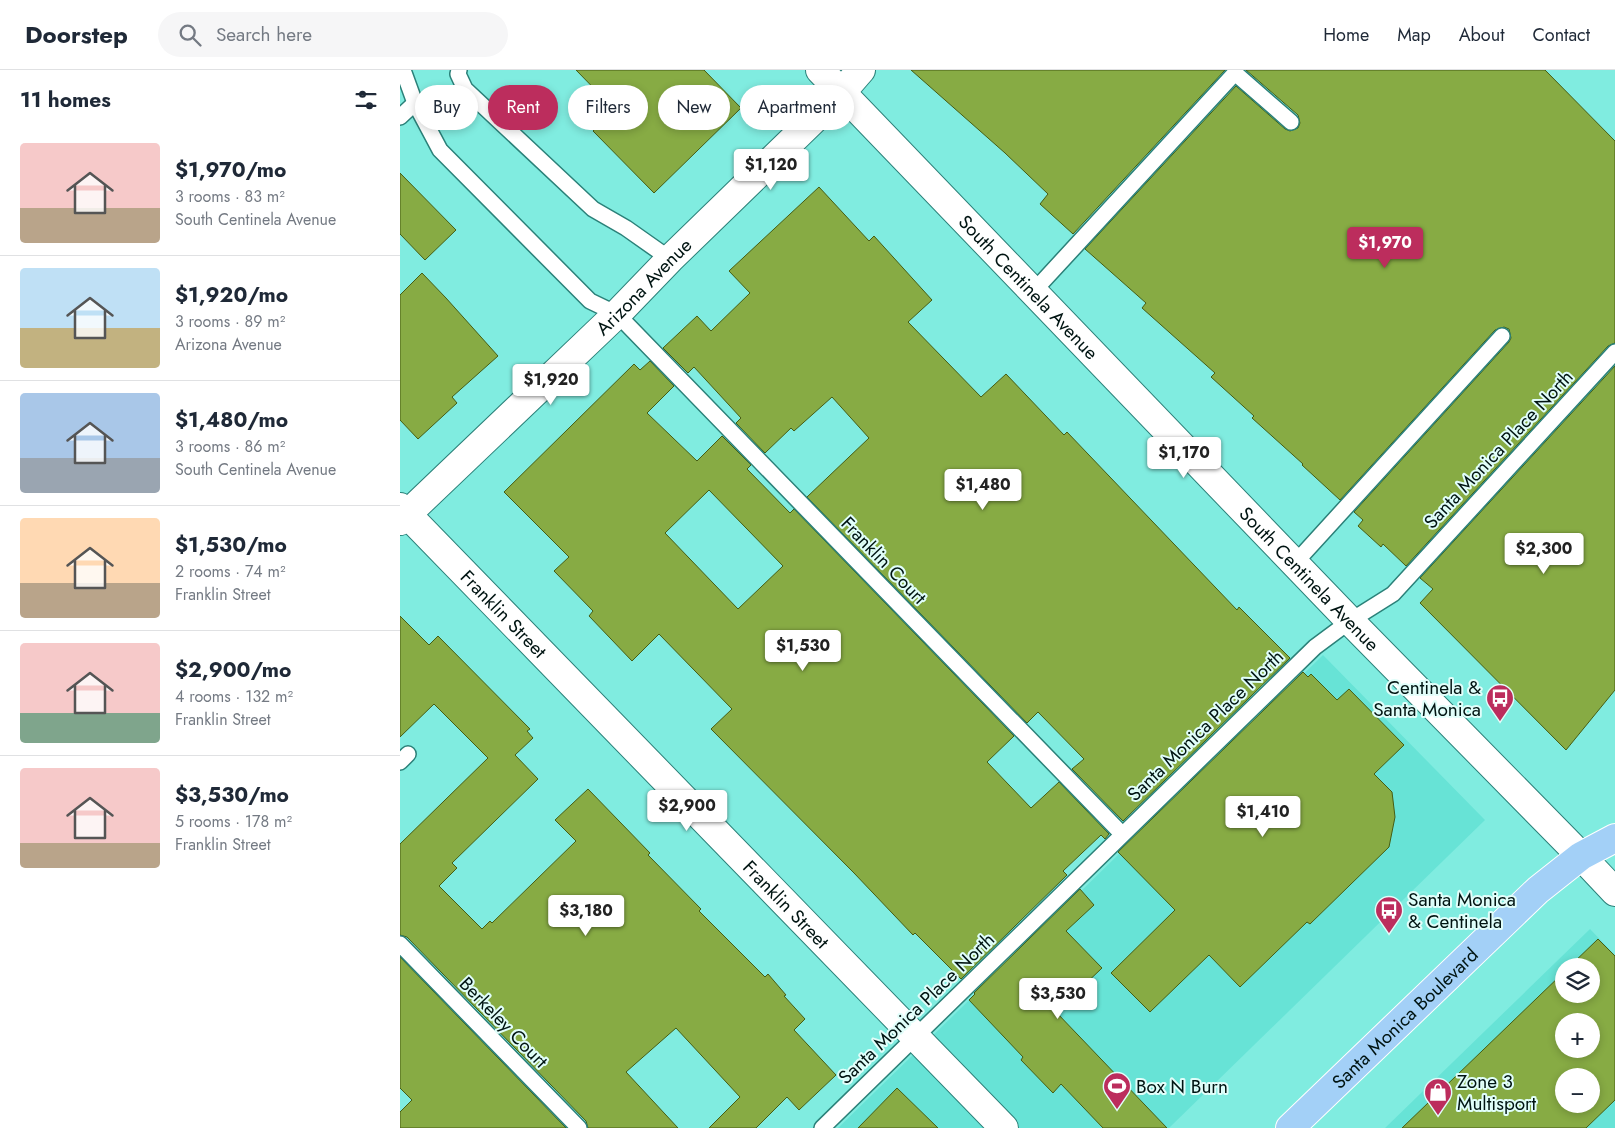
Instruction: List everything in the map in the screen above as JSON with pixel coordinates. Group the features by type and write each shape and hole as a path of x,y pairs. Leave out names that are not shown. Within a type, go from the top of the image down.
{"main road":[{"name":"Santa Monica Boulevard","path":"1290,1128 1538,890 1580,856 1615,838"}],"street":[{"name":"South Centinela Avenue","path":"820,70 834,85"},
{"name":"Arizona Avenue","path":"848,85 862,70"},
{"name":"South Centinela Avenue","path":"854,106 1350,621 1615,892"},
{"name":"Arizona Avenue","path":"402,514 617,314 670,259 803,130"},
{"name":"Franklin Street","path":"402,514 916,1036 1004,1128"}],"lane":[{"path":"400,117 415,103 403,70"},
{"path":"459,70 458,74 465,89 593,209 626,228 670,259"},
{"path":"1033,292 1235,73 1291,122"},
{"path":"429,130 440,150 590,301 617,314"},
{"name":"Franklin Court","path":"617,314 1122,834"},
{"path":"1295,563 1502,336"},
{"name":"Santa Monica Place North","path":"822,1128 1315,647 1350,621 1393,594 1615,352"},
{"name":"Berkeley Court","path":"400,944 578,1128"}],"shaded area":[{"path":"1323,655 1485,820 1169,1128 838,1128"},
{"path":"1590,929 1615,955 1615,1128 1385,1128 1555,963 1555,1003 1600,1003 1600,958 1560,958"}],"building":[{"path":"576,70 704,70 719,85 658,85 658,130 718,130 654,193 593,131 648,130 648,85 591,85"},
{"path":"911,70 1225,70 1073,234 1040,204 1048,194 1005,153"},
{"path":"1246,70 1545,70 1615,141 1615,343 1608,346 1406,566 1383,544 1381,547 1358,526 1363,520 1354,512 1509,342 1511,338 1509,329 1504,327 1495,330 1340,500 1211,377 1215,373 1142,308 1146,303 1085,249 1236,86 1285,129 1290,131 1298,128 1300,123 1298,115"},
{"path":"730,97 740,107 730,119"},
{"path":"400,173 456,230 425,260 400,234"},
{"path":"819,187 869,241 874,236 932,300 908,322 981,397 1006,374 1064,435 1067,432 1237,610 1239,607 1290,658 1123,821 1072,769 1084,759 1038,712 1027,723 807,497 869,438 832,397 794,431 791,428 765,453 736,423 741,418 694,367 688,373 663,348 697,316 711,331 750,293 729,271"},
{"path":"422,273 498,356 452,397 457,403 418,439 400,420 400,295"},
{"path":"650,361 674,386 647,413 697,461 722,436 751,465 747,469 790,513 794,509 1014,736 987,762 1031,808 1059,782 1109,834 1105,839 1101,835 1063,871 1067,875 961,979 915,933 913,935 711,729 732,709 659,634 632,661 589,616 593,611 554,571 569,557 504,492 634,364 640,370","holes":["709,490 783,566 738,609 665,533"]},
{"path":"1615,366 1615,690 1566,750 1420,603 1433,589 1420,578"},
{"path":"400,616 429,645 438,636 530,729 527,731 533,738 515,755 538,779 452,863 457,868 439,886 482,929 490,921 492,923 576,841 555,820 588,789 650,853 648,855 701,909 699,911 765,977 768,974 786,995 784,996 805,1019 794,1030 836,1075 799,1110 787,1097 756,1128 709,1128 740,1097 676,1028 626,1072 678,1128 588,1128 586,1121 407,937 400,935 400,844 488,758 434,704 400,737"},
{"path":"1303,672 1308,677 1311,674 1337,700 1349,689 1404,745 1374,774 1392,792 1395,817 1389,847 1310,924 1307,922 1240,987 1209,955 1150,1012 1111,973 1175,910 1118,852"},
{"path":"1080,889 1094,905 1066,931 1102,968 1056,1012 1167,1128 1103,1128 1061,1084 1053,1093 1021,1060 1023,1057 969,1000"},
{"path":"1598,939 1615,956 1615,1100 1586,1128 1402,1128 1555,981 1555,1003 1600,1003 1600,958 1578,958"},
{"path":"400,957 566,1128 400,1128 400,1112 412,1100 400,1088"},
{"path":"897,1088 938,1128 858,1128"}],"place":[{"name":"Centinela & Santa Monica","path":"1500,722"},
{"name":"Santa Monica & Centinela","path":"1389,934"},
{"name":"Box N Burn","path":"1117,1110"},
{"name":"Zone 3 Multisport","path":"1438,1116"}]}
